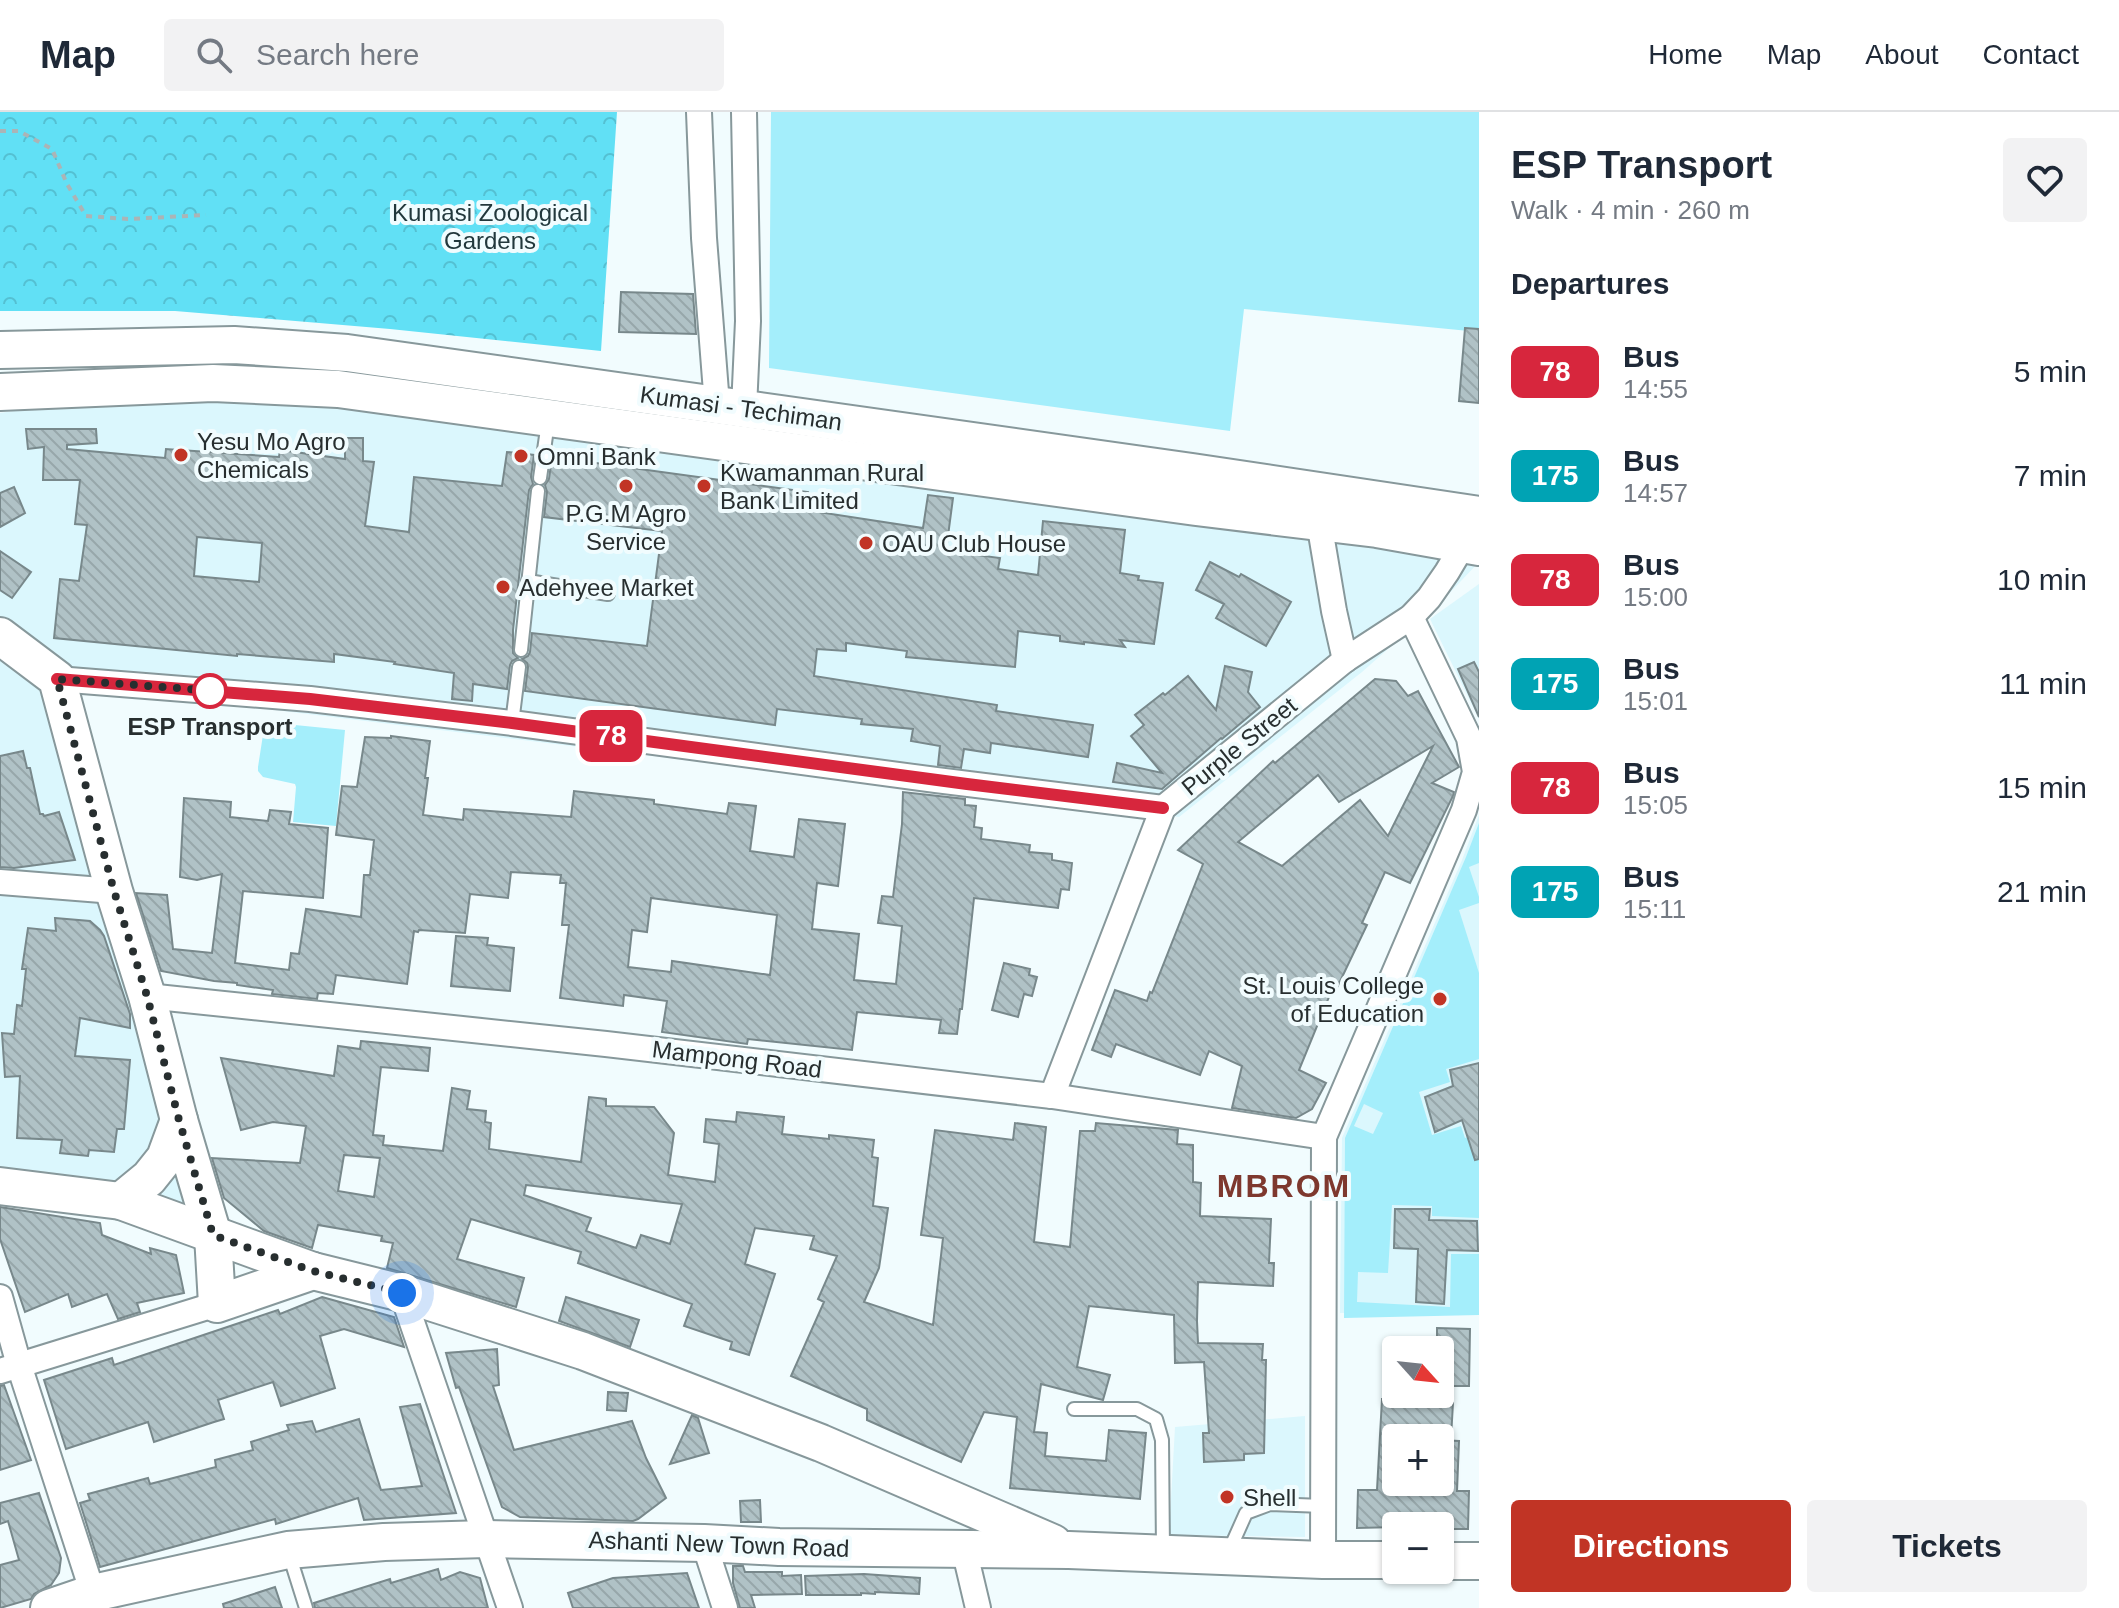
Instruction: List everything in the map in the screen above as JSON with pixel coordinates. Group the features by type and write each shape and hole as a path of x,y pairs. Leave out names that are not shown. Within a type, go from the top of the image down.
{"street":[{"path":"699,112 704,238 731,406"},
{"path":"731,406 747,368 744,112"},
{"name":"Kumasi - Techiman","path":"0,350 234,345 347,353 1192,472 1474,525"},
{"path":"442,403 450,367"},
{"name":"Kumasi - Techiman","path":"0,392 213,383 338,389 1377,529 1474,525"},
{"path":"1319,522 1345,660"},
{"name":"Purple Street","path":"1052,1096 1163,808 1345,660 1411,617 1429,598 1474,525"},
{"path":"1323,1560 1324,1137 1464,810 1475,772 1469,738 1411,617"},
{"path":"0,636 57,679 310,699 1163,808"},
{"path":"57,679 213,1235 217,1304"},
{"path":"0,882 114,891"},
{"name":"Mampong Road","path":"147,996 606,1044 1052,1096 1324,1137"},
{"path":"121,1201 149,1178 165,1158 179,1120"},
{"path":"0,1186 121,1201 313,1271 402,1293 612,1363 821,1443 1069,1550"},
{"path":"9,1368 313,1271"},
{"path":"402,1293 510,1608"},
{"path":"0,1297 9,1368 95,1601"},
{"name":"Ashanti New Town Road","path":"49,1608 95,1601 288,1550 384,1542 486,1539 779,1547 1069,1550 1382,1560"},
{"path":"704,1543 725,1608"},
{"path":"964,1549 978,1608"},
{"path":"1454,1561 1479,1561"}],"lane":[{"path":"521,650 549,418"},
{"path":"528,581 608,594"},
{"path":"512,723 519,667"},
{"path":"1074,1409 1137,1409 1156,1419 1162,1440 1163,1554"},
{"path":"1226,1556 1246,1513 1270,1504 1323,1506"},
{"path":"288,1550 306,1608"}],"path":[{"path":"0,131 19,131 52,149 67,184 86,216 128,219 206,215"}],"shaded area":[{"path":"771,112 1479,112 1479,332 1244,309 1230,431 769,368"},
{"path":"253,390 1036,495 1217,529 1416,545 1479,562 1442,601 1362,672 1179,817 1023,801 70,685 198,1243 36,1198 0,1195 0,413 46,406"},
{"path":"1479,584 1479,719 1430,619"},
{"path":"265,722 345,730 336,826 293,822 295,784 263,777 258,771"},
{"name":"St. Louis College of Education","path":"1479,815 1479,1310 1340,1313 1342,1138"},
{"name":"St. Louis College of Education","path":"1479,823 1479,863 1469,867 1479,903 1459,910 1479,973 1479,1059 1446,1069 1450,1082 1419,1092 1432,1135 1461,1126 1465,1138 1479,1134 1479,1218 1432,1216 1432,1206 1392,1205 1388,1273 1358,1272 1357,1302 1450,1307 1451,1254 1479,1254 1479,1315 1344,1318 1345,1138","holes":["1364,1104 1383,1113 1373,1134 1354,1126"]},
{"path":"1305,1416 1305,1537 1169,1535 1175,1427"}],"green space":[{"name":"Kumasi Zoological Gardens","path":"0,112 617,112 601,351 175,311 0,311"}],"building":[{"path":"621,292 693,294 696,334 619,332"},
{"path":"1465,328 1479,329 1479,403 1459,401"},
{"path":"26,429 96,429 97,443 67,445 67,449 165,458 166,449 279,457 280,450 345,459 345,438 363,438 363,461 374,462 365,526 409,532 414,477 502,486 507,452 534,455 533,484 529,490 513,630 513,653 518,658 510,665 507,689 473,684 472,701 452,699 454,673 395,662 334,654 334,662 237,656 54,638 60,579 79,581 87,525 75,524 80,480 43,480 44,447 28,449","holes":["197,537 262,543 259,582 194,576"]},
{"path":"552,457 808,492 805,510 923,528 928,495 953,498 946,551 1000,558 998,569 1038,575 1043,521 1125,530 1120,573 1139,576 1138,580 1163,583 1154,644 1120,640 1125,647 1084,644 1060,641 1060,636 1018,631 1015,667 906,657 907,651 846,643 846,651 817,649 814,676 997,705 996,711 1093,725 1088,757 991,743 990,753 964,749 961,768 938,765 940,746 911,741 913,729 861,724 862,719 777,709 775,725 525,691 528,667 522,659 530,652 532,633 647,646 662,531 544,517 545,485 549,479"},
{"path":"14,487 25,513 0,527 0,493"},
{"path":"0,551 31,572 12,598 0,590"},
{"path":"1210,562 1239,577 1241,574 1291,602 1266,646 1216,618 1224,604 1196,590"},
{"path":"1474,662 1479,672 1479,717 1458,669"},
{"path":"1225,666 1252,672 1248,692 1260,707 1162,789 1113,782 1117,763 1162,773 1131,736 1144,725 1135,715 1188,676 1216,710"},
{"path":"1375,679 1396,681 1408,696 1418,691 1459,767 1432,783 1454,792 1410,883 1385,872 1362,923 1367,925 1334,994 1331,992 1299,1070 1326,1083 1312,1109 1296,1118 1232,1108 1242,1066 1209,1051 1200,1075 1116,1044 1111,1057 1092,1050 1115,990 1147,1001 1152,993 1203,864 1178,850 1273,761 1275,763","holes":["1433,746 1388,836 1360,800 1282,866 1238,842 1318,775 1339,802"]},
{"path":"365,737 430,741 423,815 463,820 464,809 571,817 574,791 654,800 654,804 727,814 729,803 756,806 750,851 794,857 799,819 845,824 838,886 817,883 812,929 859,934 854,980 896,984 902,926 878,923 882,896 893,897 903,792 965,799 965,805 976,806 974,827 982,828 981,839 1030,845 1029,852 1052,854 1052,860 1072,863 1069,890 1061,889 1058,908 974,898 957,1034 939,1033 941,1020 857,1012 852,1050 748,1039 747,1044 662,1032 667,1001 624,995 623,1006 560,998 569,925 562,925 566,883 560,883 561,875 511,872 508,898 470,894 465,933 414,931 407,984 336,975 333,994 318,993 317,999 272,994 273,990 161,971 136,893 167,895 173,949 212,953 222,874 197,880 180,877 184,798 231,802 230,817 268,821 270,810 291,812 289,824 328,828 323,898 243,891 235,963 289,970 291,953 299,954 306,909 361,917 364,875 370,875 374,840 336,835 342,786 357,787","holes":["651,898 777,915 770,975 672,961 671,972 628,967 632,930 647,932"]},
{"path":"23,751 40,814 44,816 59,812 75,860 0,867 0,756"},
{"path":"55,918 90,921 100,930 130,1014 130,1028 80,1018 75,1056 130,1060 124,1129 117,1129 114,1152 89,1150 88,1156 60,1153 62,1140 17,1138 20,1076 5,1077 2,1033 14,1034 17,1005 22,1006 26,969 22,969 28,928 56,931"},
{"path":"456,936 488,938 487,945 514,948 510,991 451,986"},
{"path":"1004,963 1030,969 1029,975 1037,977 1032,996 1024,994 1018,1017 992,1010"},
{"path":"361,1041 430,1048 428,1071 381,1067 373,1135 384,1136 383,1145 443,1151 452,1088 470,1091 467,1109 486,1111 485,1122 491,1123 489,1149 581,1162 589,1097 606,1099 606,1106 654,1107 674,1133 668,1175 715,1182 719,1144 704,1142 706,1119 736,1122 737,1112 784,1117 782,1134 874,1140 872,1157 878,1158 873,1206 888,1208 879,1268 864,1302 933,1325 943,1238 921,1235 935,1130 1013,1140 1015,1123 1046,1127 1034,1242 1070,1247 1080,1131 1095,1131 1096,1123 1178,1130 1177,1144 1193,1145 1193,1182 1201,1183 1200,1216 1271,1219 1269,1263 1274,1263 1273,1286 1198,1282 1198,1343 1263,1344 1262,1360 1266,1360 1264,1453 1244,1454 1244,1460 1204,1462 1203,1433 1209,1433 1204,1362 1175,1363 1174,1315 1089,1306 1077,1367 1110,1375 1103,1400 1041,1384 1034,1432 1047,1433 1045,1456 1106,1461 1109,1430 1146,1433 1140,1499 1010,1488 1017,1417 984,1412 961,1462 867,1420 867,1409 791,1376 824,1302 818,1299 837,1256 810,1249 814,1236 755,1228 745,1264 775,1274 749,1355 730,1349 732,1342 684,1326 692,1304 578,1263 581,1252 471,1219 457,1259 524,1278 516,1307 387,1268 393,1243 381,1241 382,1236 318,1225 312,1248 264,1231 224,1198 212,1158 300,1163 306,1126 273,1122 241,1130 221,1058 334,1076 338,1046 360,1049","holes":["344,1155 380,1158 374,1197 338,1191","526,1185 664,1202 682,1204 670,1244 641,1235 636,1248 586,1231 591,1218 524,1195"]},
{"path":"1479,1063 1479,1159 1475,1160 1462,1120 1435,1132 1425,1097 1453,1086 1450,1070"},
{"path":"0,1207 100,1223 102,1235 151,1254 150,1248 176,1255 184,1293 137,1303 140,1312 118,1319 107,1294 72,1307 68,1294 25,1312 0,1239"},
{"path":"1395,1209 1430,1209 1429,1220 1477,1221 1478,1251 1447,1250 1444,1304 1416,1302 1418,1249 1394,1248"},
{"path":"322,1297 394,1317 404,1347 344,1329 320,1336 335,1388 281,1406 273,1382 218,1400 224,1419 154,1442 148,1422 66,1449 44,1380 112,1358 114,1365 278,1310 280,1314"},
{"path":"566,1297 639,1320 630,1347 559,1321"},
{"path":"1437,1328 1470,1329 1469,1386 1454,1386 1454,1336 1437,1336"},
{"path":"497,1349 499,1385 493,1386 514,1450 632,1421 666,1498 633,1521 520,1517 502,1507 459,1387 456,1388 446,1353"},
{"path":"4,1385 31,1460 0,1470 0,1386"},
{"path":"608,1392 628,1393 626,1411 607,1410"},
{"path":"1382,1399 1382,1408 1453,1408 1452,1424 1382,1424 1382,1496 1454,1496 1454,1441 1459,1441 1457,1491 1469,1491 1468,1529 1454,1529 1454,1512 1382,1512 1382,1527 1357,1528 1358,1490 1377,1490"},
{"path":"420,1404 456,1513 364,1520 358,1498 276,1524 275,1519 100,1567 80,1503 90,1500 88,1494 148,1478 150,1484 216,1467 215,1460 253,1450 251,1442 289,1430 287,1425 312,1421 316,1432 359,1419 381,1490 422,1486 400,1407"},
{"path":"692,1415 698,1418 709,1453 670,1464"},
{"path":"39,1493 61,1558 59,1573 51,1585 31,1599 0,1608 0,1565 19,1560 8,1521 0,1524 0,1503"},
{"path":"760,1500 761,1522 741,1522 740,1501"},
{"path":"733,1566 743,1566 745,1572 801,1575 802,1594 751,1595 755,1608 740,1608 733,1583"},
{"path":"438,1569 441,1580 460,1572 480,1578 488,1608 315,1608 314,1603 390,1579 391,1583"},
{"path":"687,1573 699,1608 573,1608 568,1593 613,1578"},
{"path":"864,1574 920,1578 919,1594 806,1595 805,1576"},
{"path":"275,1587 282,1608 224,1608 223,1604"}],"bus line":[{"name":"78","path":"57,679 310,699 1163,808"}],"place":[{"name":"Yesu Mo Agro Chemicals","path":"181,455"},
{"name":"Omni Bank","path":"521,456"},
{"name":"P.G.M Agro Service","path":"626,486"},
{"name":"Kwamanman Rural Bank Limited","path":"704,486"},
{"name":"OAU Club House","path":"866,543"},
{"name":"Adehyee Market","path":"503,587"},
{"name":"ESP Transport","path":"210,691"},
{"name":"St. Louis College of Education","path":"1440,999"},
{"name":"Shell","path":"1227,1497"}],"district":[{"name":"MBROM","path":"1284,1186"}],"route":[{"path":"210,691 215,691 57,679 213,1235 313,1271 402,1293"}]}
